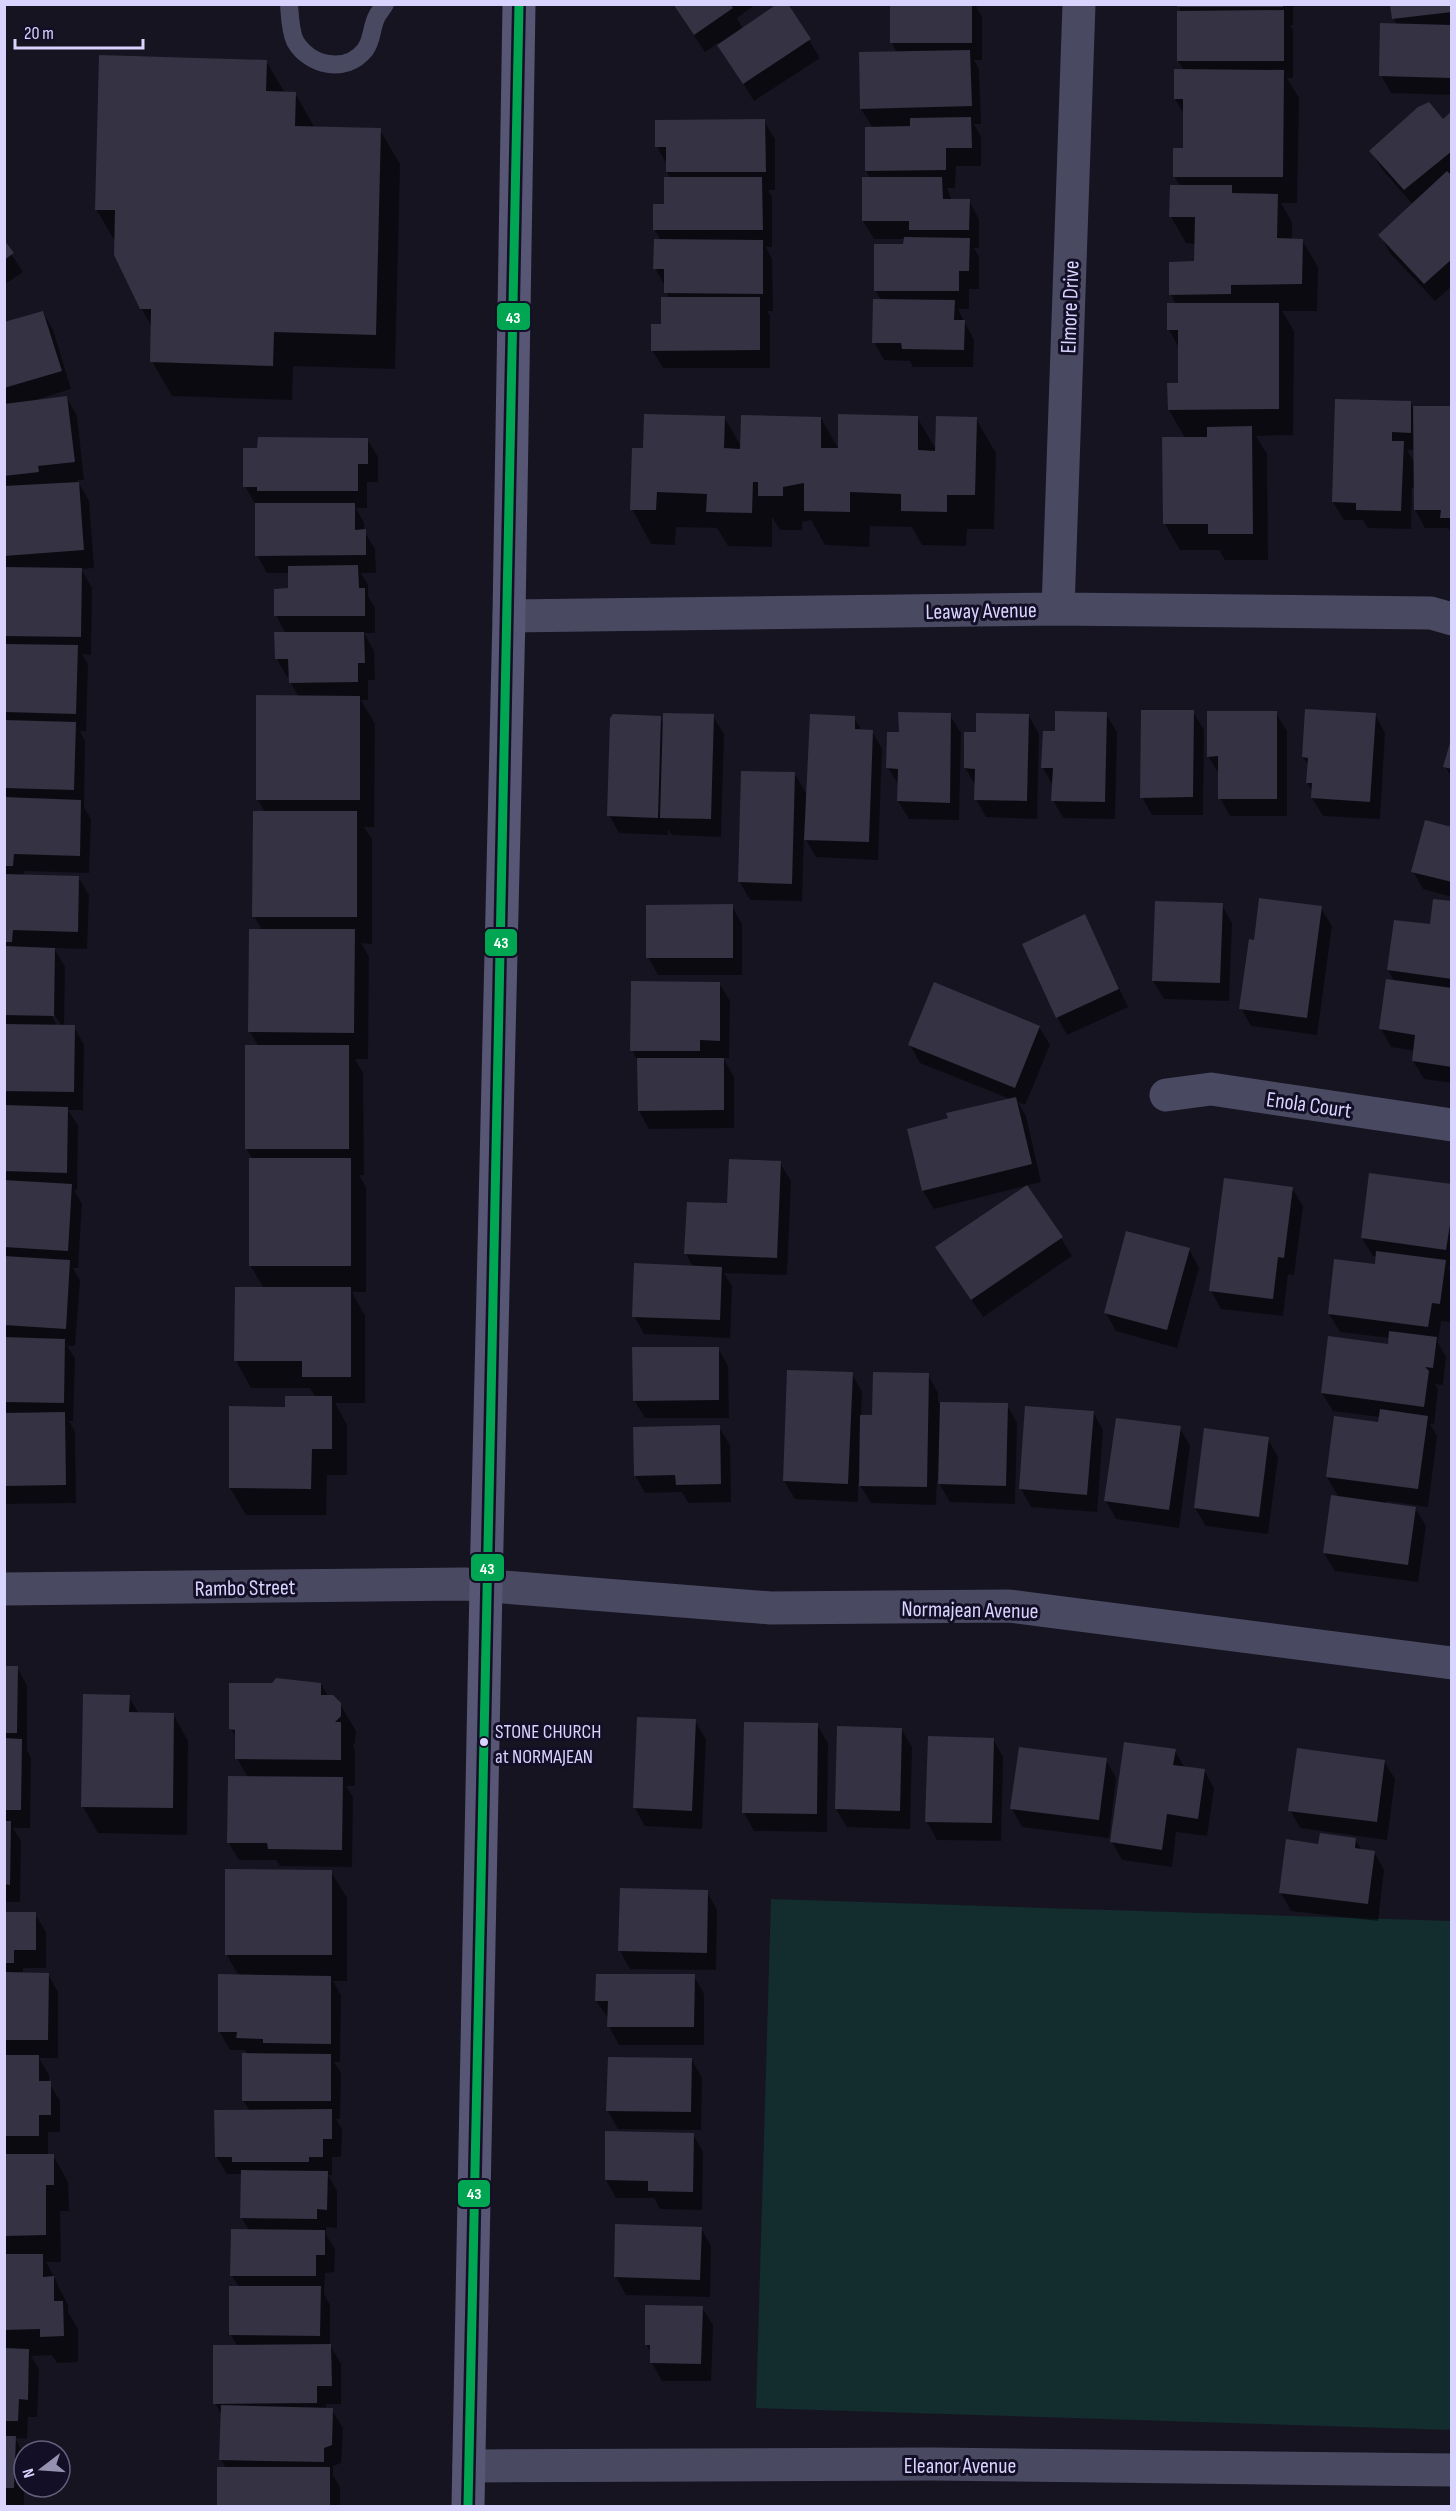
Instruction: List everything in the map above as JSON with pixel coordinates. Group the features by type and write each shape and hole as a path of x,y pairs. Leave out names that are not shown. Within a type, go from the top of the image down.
{"main road":[{"path":"468,2506 486,1585 509,616 519,4"}],"street":[{"name":"Elmore Drive","path":"1058,609 1079,4"},
{"name":"Leaway Avenue","path":"509,616 1058,609 1431,613 1452,620"},
{"name":"Enola Court","path":"1166,1095 1211,1089 1452,1125"},
{"name":"Rambo Street","path":"4,1589 486,1585"},
{"name":"Normajean Avenue","path":"486,1585 771,1608 1009,1605 1452,1663"},
{"name":"Eleanor Avenue","path":"469,2466 945,2464 1452,2470"}],"lane":[{"path":"289,4 294,39 301,50 318,62 339,65 352,61 363,52 372,40 376,16 385,4"}],"green space":[{"path":"771,1899 1451,1921 1451,2430 756,2408"}],"building":[{"path":"673,4 730,4 733,8 694,35"},
{"path":"777,4 788,4 811,39 743,84 717,45"},
{"path":"890,4 972,4 972,43 890,43"},
{"path":"1177,4 1283,4 1283,7 1177,7"},
{"path":"1390,4 1452,4 1452,12 1392,19"},
{"path":"1284,10 1284,61 1177,61 1177,11"},
{"path":"1380,23 1452,25 1450,78 1379,76"},
{"path":"970,50 972,106 860,109 859,52"},
{"path":"99,55 267,60 266,91 296,92 295,126 381,128 376,335 274,332 273,366 150,362 151,309 140,309 114,255 115,210 95,210"},
{"path":"1174,69 1284,70 1283,177 1173,177 1173,148 1183,148 1183,99 1174,99"},
{"path":"1429,102 1443,119 1452,111 1452,151 1404,190 1369,151 1418,107"},
{"path":"971,117 972,148 946,148 946,170 865,171 865,127 910,126 910,118"},
{"path":"765,119 766,172 666,172 666,147 655,147 655,120"},
{"path":"1447,171 1452,176 1452,259 1424,284 1378,235"},
{"path":"664,177 762,177 763,230 653,230 653,204 664,204"},
{"path":"862,177 942,177 943,199 970,199 969,230 909,230 909,221 862,221"},
{"path":"1170,185 1232,185 1232,193 1278,194 1277,238 1303,239 1302,284 1231,285 1231,294 1169,295 1169,262 1194,261 1195,217 1169,217"},
{"path":"904,237 970,238 969,271 959,271 959,291 874,291 874,244 903,244"},
{"path":"654,239 763,240 763,294 664,293 664,269 653,269"},
{"path":"4,240 14,253 4,260"},
{"path":"661,297 760,297 760,350 651,351 651,324 661,324"},
{"path":"873,299 955,300 954,320 965,320 964,350 902,349 901,343 872,343"},
{"path":"1167,303 1279,303 1279,409 1168,410 1167,383 1178,383 1178,330 1167,330"},
{"path":"43,311 62,371 4,388 4,322"},
{"path":"67,396 75,462 38,466 39,472 4,476 4,404"},
{"path":"1335,399 1411,401 1411,433 1392,432 1392,441 1404,441 1401,511 1356,510 1356,503 1332,502"},
{"path":"1413,406 1452,406 1452,518 1440,518 1441,510 1414,510"},
{"path":"644,414 725,416 724,448 740,449 741,415 821,417 821,448 838,448 838,414 918,416 918,450 935,451 936,416 977,417 975,495 947,495 947,512 901,511 901,494 850,492 850,512 804,511 804,483 783,487 783,496 758,496 758,482 753,482 752,513 706,512 707,494 657,492 656,510 630,510 632,448 643,448"},
{"path":"1252,426 1253,534 1208,534 1208,524 1163,524 1162,437 1207,437 1207,427"},
{"path":"258,437 368,438 368,464 358,464 358,491 257,491 257,487 243,487 243,448 257,448"},
{"path":"79,482 84,550 4,556 4,486"},
{"path":"255,503 355,503 355,530 366,529 366,555 255,556"},
{"path":"358,565 359,588 365,588 365,616 274,616 274,589 288,588 288,566"},
{"path":"4,567 82,568 81,637 4,636"},
{"path":"274,632 364,632 365,663 358,663 358,682 289,683 288,659 275,659"},
{"path":"4,644 78,645 76,714 4,712"},
{"path":"256,695 360,696 360,800 256,800"},
{"path":"1305,709 1376,713 1370,802 1311,798 1312,783 1306,783 1308,758 1302,757"},
{"path":"1141,710 1194,710 1193,797 1140,798"},
{"path":"1055,711 1107,712 1105,802 1051,801 1053,768 1041,768 1043,731 1055,731"},
{"path":"1207,711 1277,711 1277,799 1218,799 1218,756 1207,757"},
{"path":"898,712 951,713 950,803 897,801 898,769 886,768 887,732 899,732"},
{"path":"663,713 714,714 711,819 660,818"},
{"path":"976,713 1029,714 1027,801 974,800 975,769 964,768 964,732 976,732"},
{"path":"613,714 661,716 658,818 607,816 610,718"},
{"path":"810,714 855,716 855,729 873,730 869,842 804,840"},
{"path":"4,720 76,722 74,790 4,788"},
{"path":"1452,736 1452,769 1443,767"},
{"path":"741,771 795,772 792,884 738,882"},
{"path":"4,797 81,800 80,856 14,854 13,866 4,866"},
{"path":"253,811 357,811 357,917 252,917"},
{"path":"1425,820 1452,827 1452,882 1411,872"},
{"path":"4,874 79,876 78,932 13,930 12,942 4,942"},
{"path":"1259,898 1322,906 1307,1018 1239,1009 1249,939 1254,940"},
{"path":"1433,899 1452,901 1452,979 1387,970 1394,920 1430,924"},
{"path":"1155,901 1223,903 1220,983 1152,981"},
{"path":"733,904 733,958 646,958 646,905"},
{"path":"1085,914 1119,989 1056,1018 1022,944"},
{"path":"249,929 355,929 354,1033 248,1032"},
{"path":"4,946 55,948 54,1016 4,1015"},
{"path":"1386,979 1452,988 1452,1067 1412,1061 1415,1035 1379,1029"},
{"path":"631,981 720,982 720,1041 700,1040 700,1051 630,1051"},
{"path":"934,982 1040,1026 1015,1088 908,1045"},
{"path":"4,1024 75,1025 74,1092 4,1091"},
{"path":"245,1045 349,1045 349,1149 245,1149"},
{"path":"637,1058 724,1058 724,1110 638,1111"},
{"path":"1016,1097 1032,1164 922,1191 907,1129 948,1118 946,1113"},
{"path":"4,1105 68,1107 67,1173 4,1171"},
{"path":"249,1158 351,1158 351,1266 249,1266"},
{"path":"729,1159 781,1161 777,1258 684,1254 687,1202 727,1203"},
{"path":"1369,1173 1452,1184 1452,1212 1446,1250 1361,1238"},
{"path":"1224,1178 1293,1187 1284,1258 1278,1257 1273,1299 1209,1291"},
{"path":"4,1180 72,1184 68,1251 4,1247"},
{"path":"1027,1185 1063,1237 971,1300 935,1247"},
{"path":"1126,1231 1190,1248 1167,1330 1104,1313"},
{"path":"1376,1251 1446,1260 1440,1304 1432,1303 1428,1327 1328,1314 1334,1259 1375,1264"},
{"path":"4,1256 70,1260 66,1329 4,1325"},
{"path":"634,1263 722,1267 720,1320 632,1317"},
{"path":"235,1287 351,1287 351,1377 302,1377 302,1361 234,1361"},
{"path":"1389,1331 1437,1337 1433,1368 1425,1367 1429,1371 1424,1407 1321,1393 1328,1336 1388,1344"},
{"path":"4,1337 65,1339 64,1403 4,1402"},
{"path":"632,1347 719,1347 719,1400 633,1401"},
{"path":"787,1370 853,1372 848,1484 783,1481"},
{"path":"873,1372 929,1373 927,1487 859,1486 860,1415 872,1415"},
{"path":"285,1396 332,1396 332,1449 312,1449 311,1489 229,1488 229,1406 285,1407"},
{"path":"940,1402 1008,1403 1006,1486 938,1484"},
{"path":"1025,1406 1094,1411 1087,1495 1019,1489"},
{"path":"1380,1409 1428,1416 1418,1489 1326,1477 1334,1416 1378,1422"},
{"path":"65,1412 66,1485 4,1486 4,1413"},
{"path":"1116,1418 1181,1426 1169,1510 1104,1501"},
{"path":"720,1425 721,1484 676,1485 675,1475 634,1476 633,1427"},
{"path":"1204,1428 1269,1437 1259,1517 1194,1508"},
{"path":"1331,1495 1416,1507 1408,1565 1323,1553"},
{"path":"4,1666 18,1666 17,1733 4,1733"},
{"path":"276,1678 321,1683 321,1695 333,1695 341,1703 341,1716 335,1722 341,1722 341,1760 235,1759 235,1730 229,1729 229,1683 272,1683"},
{"path":"83,1694 130,1695 129,1712 174,1713 173,1808 81,1807"},
{"path":"637,1717 696,1719 692,1811 633,1808"},
{"path":"744,1722 818,1723 817,1814 742,1813"},
{"path":"837,1726 902,1728 900,1811 835,1809"},
{"path":"928,1736 994,1738 992,1823 925,1822"},
{"path":"4,1738 22,1739 21,1810 4,1810"},
{"path":"1124,1742 1176,1749 1173,1765 1205,1769 1198,1819 1167,1814 1162,1850 1110,1842"},
{"path":"1019,1747 1107,1758 1099,1820 1010,1809"},
{"path":"1297,1748 1385,1760 1377,1822 1288,1811"},
{"path":"228,1776 343,1777 342,1850 268,1849 267,1843 227,1843"},
{"path":"4,1821 11,1821 10,1885 4,1884"},
{"path":"1320,1833 1356,1838 1355,1848 1375,1851 1368,1904 1279,1893 1286,1839 1318,1844"},
{"path":"225,1869 332,1870 332,1955 225,1955"},
{"path":"620,1888 708,1890 707,1953 618,1951"},
{"path":"4,1912 36,1912 36,1950 14,1950 14,1963 4,1963"},
{"path":"4,1972 49,1973 48,2040 4,2040"},
{"path":"218,1974 331,1976 331,2044 263,2043 263,2039 236,2038 237,2032 218,2032"},
{"path":"596,1974 695,1974 694,2027 607,2027 608,2001 595,2001"},
{"path":"242,2053 331,2054 331,2101 242,2101"},
{"path":"4,2055 39,2055 39,2081 51,2081 51,2115 39,2115 39,2136 4,2136"},
{"path":"608,2057 692,2058 691,2112 606,2111"},
{"path":"332,2109 332,2139 323,2139 323,2157 309,2157 309,2162 232,2162 232,2157 215,2157 214,2110"},
{"path":"605,2131 694,2133 693,2192 648,2191 648,2181 605,2180"},
{"path":"4,2154 54,2154 54,2185 46,2185 46,2235 4,2236"},
{"path":"241,2170 328,2171 327,2210 317,2209 317,2219 240,2218"},
{"path":"615,2224 702,2227 700,2280 614,2277"},
{"path":"231,2229 325,2230 325,2255 316,2255 316,2276 230,2276"},
{"path":"4,2254 43,2254 43,2277 54,2276 54,2301 63,2301 64,2336 40,2337 40,2329 4,2330"},
{"path":"229,2286 321,2286 320,2336 229,2335"},
{"path":"645,2305 703,2306 701,2364 650,2363 650,2345 645,2345"},
{"path":"331,2344 332,2386 317,2386 317,2403 213,2404 213,2345"},
{"path":"4,2348 29,2349 28,2400 19,2399 18,2421 4,2421"},
{"path":"221,2405 333,2408 332,2445 324,2448 324,2462 219,2460"},
{"path":"4,2436 16,2436 16,2439 12,2439 12,2488 4,2488"},
{"path":"217,2467 330,2467 330,2506 217,2506"}],"transit line":[{"name":"43","path":"468,2506 519,4"}],"place":[{"name":"STONE CHURCH at NORMAJEAN","path":"484,1742"}]}
